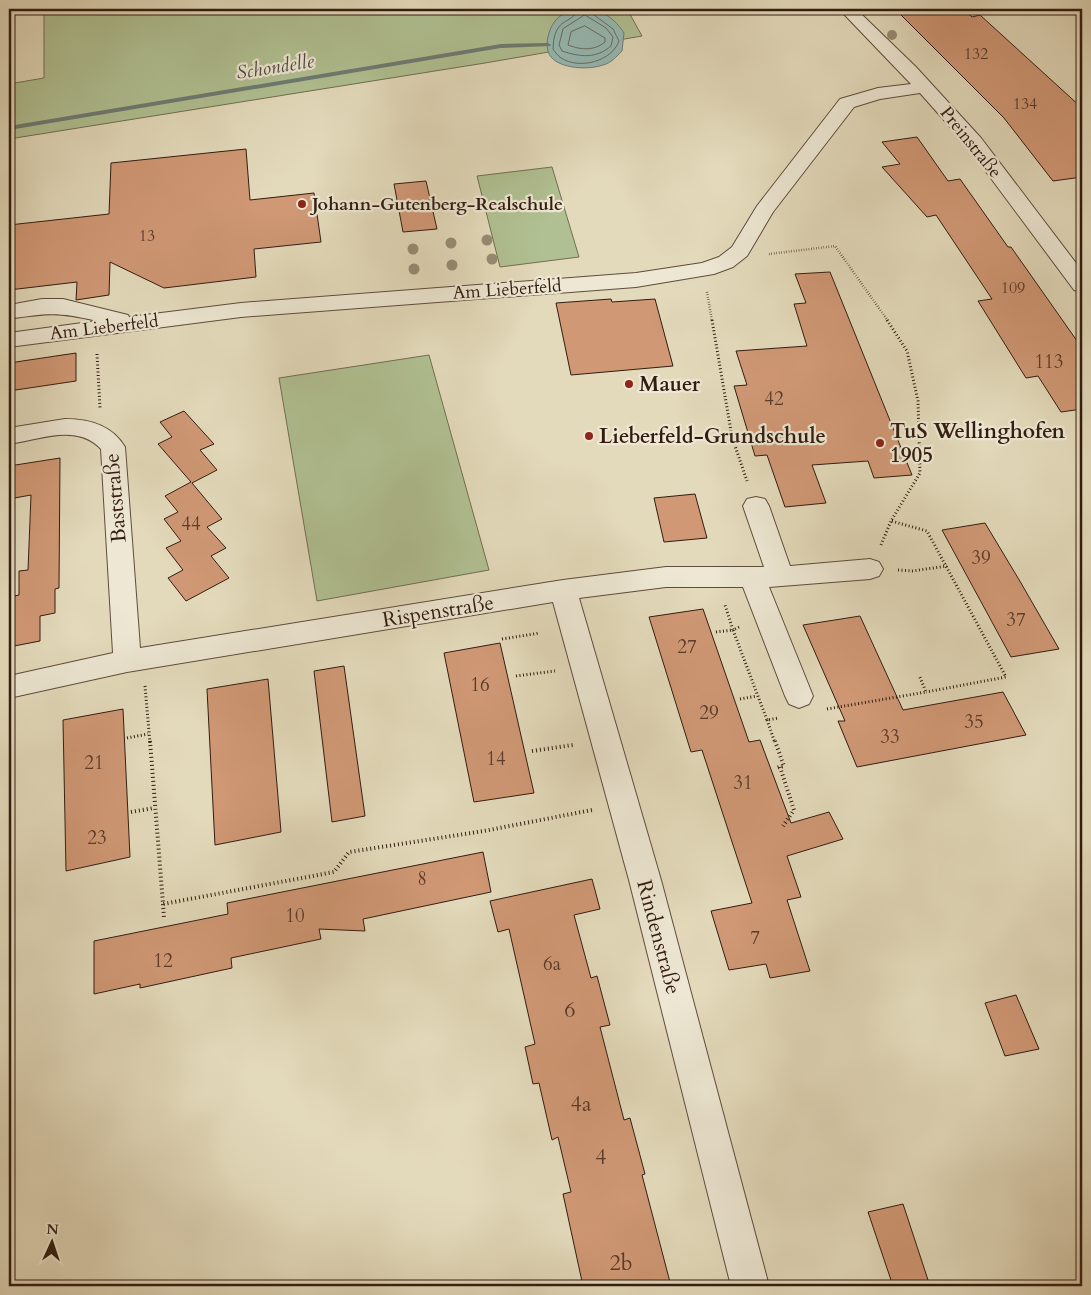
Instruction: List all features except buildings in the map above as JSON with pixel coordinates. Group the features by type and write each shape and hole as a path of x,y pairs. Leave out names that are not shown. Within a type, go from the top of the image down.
{"street":[{"name":"Preinstraße","path":"847,9 924,87 974,142 1082,286"},
{"name":"Am Lieberfeld","path":"9,340 133,323 316,304 636,280 706,269 726,262 740,251 764,210 847,103 878,94 924,87"},
{"path":"9,312 42,306 63,306 133,323"},
{"name":"Baststraße","path":"9,436 77,426 94,429 106,436 113,447 135,670"},
{"path":"756,506 781,577"},
{"name":"Rispenstraße","path":"9,687 135,670 563,590 666,577 781,577 870,569"},
{"path":"752,577 798,696"},
{"name":"Rindenstraße","path":"563,590 645,880 750,1286"}],"path":[{"path":"740,251 736,258 835,246 870,293 907,351 918,401 920,473 891,521 926,531 947,566 1006,677 926,692"},
{"path":"706,286 708,310 732,437 756,506"},
{"path":"94,329 101,402 94,429"},
{"path":"870,569 912,571 947,566"},
{"path":"716,632 733,630 723,598"},
{"path":"502,640 540,633"},
{"path":"516,676 565,669"},
{"path":"135,670 148,734 164,918"},
{"path":"740,698 757,696"},
{"path":"767,720 784,766 777,767 794,810 783,826"},
{"path":"127,738 148,734"},
{"path":"532,751 575,745"},
{"path":"131,812 154,808"},
{"path":"163,904 334,872 349,852 484,831 600,808"}],"green space":[{"path":"44,9 627,9 642,36 9,139 9,84 44,78"},
{"path":"552,167 579,257 500,267 477,176"},
{"path":"429,355 489,570 317,601 279,378"}],"water":[{"path":"591,9 602,13 616,23 624,33 622,51 613,60 597,67 583,68 561,64 551,57 548,52 547,40 551,28 562,15"}],"waterway":[{"name":"Schondelle","path":"9,128 501,46 548,45"}],"place":[{"name":"Johann-Gutenberg-Realschule","path":"302,204"},
{"name":"Mauer","path":"629,384"},
{"name":"Lieberfeld-Grundschule","path":"589,436"},
{"name":"TuS Wellinghofen 1905","path":"880,443"}]}
